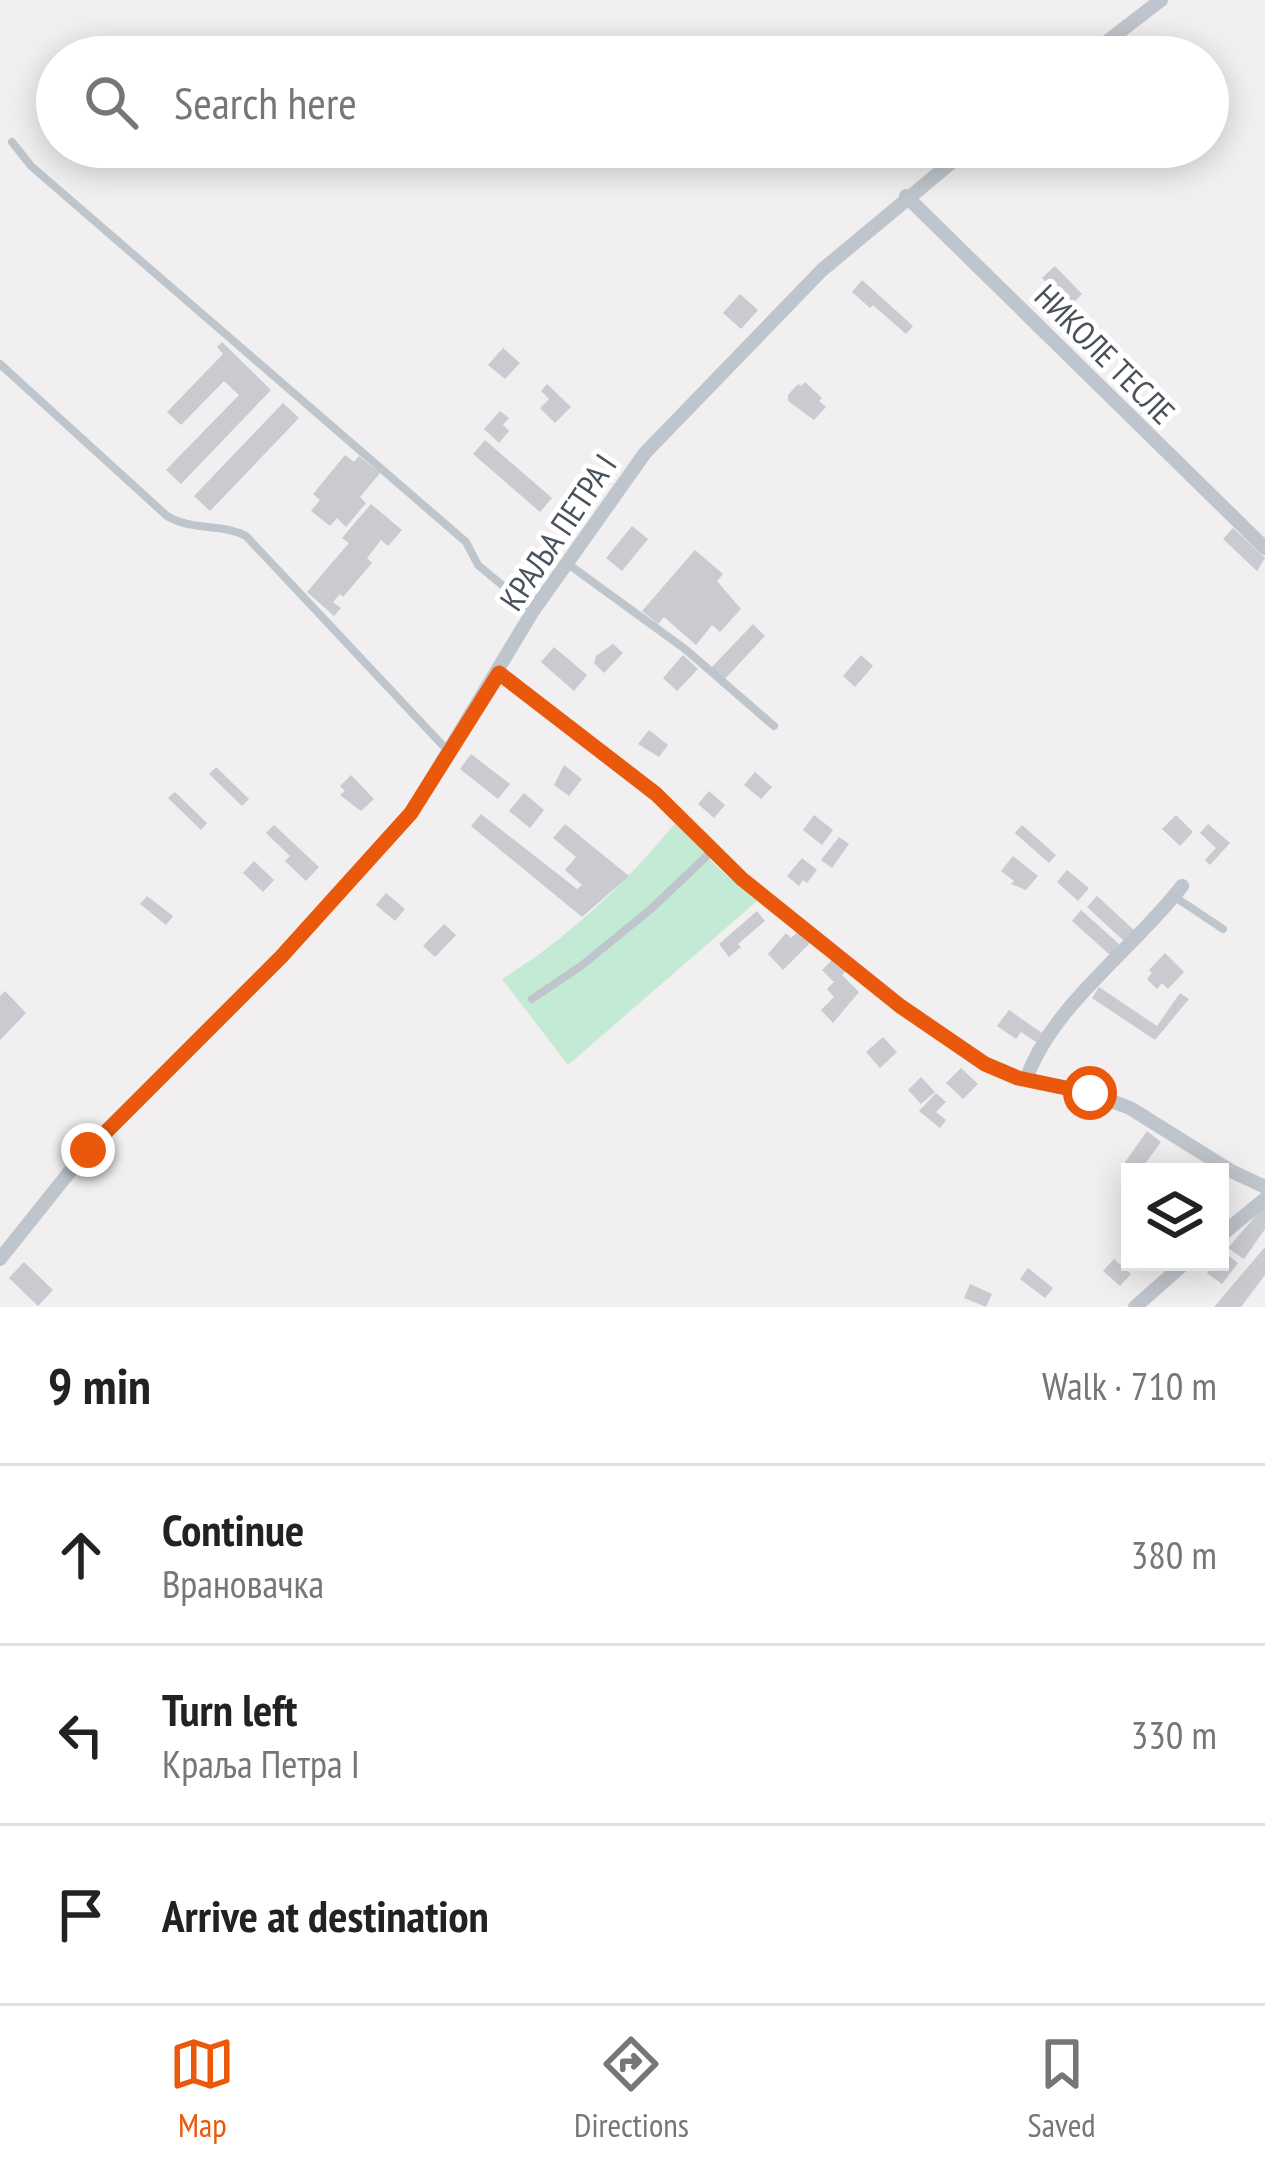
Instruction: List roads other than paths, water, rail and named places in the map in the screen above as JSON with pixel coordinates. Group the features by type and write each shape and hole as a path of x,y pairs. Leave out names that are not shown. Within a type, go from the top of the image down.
{"street":[{"path":"1114,36 1161,0"},
{"name":"КРАЉА ПЕТРА I","path":"0,1259 88,1150 337,898 411,813 533,611 645,453 822,270 943,168"},
{"name":"НИКОЛЕ ТЕСЛЕ","path":"906,196 1265,548"},
{"path":"499,673 656,794 710,852 900,1006 985,1064 1130,1108 1265,1187"},
{"path":"1026,1079 1046,1034 1062,1014 1178,891"},
{"path":"1229,1229 1265,1199"},
{"path":"1135,1307 1176,1271"}],"lane":[{"path":"12,142 31,166 466,542 478,566 533,611"},
{"path":"0,364 167,516 181,524 246,536 449,752"},
{"path":"567,563 685,650 774,726"},
{"path":"532,999 651,909 710,852"},
{"path":"1178,891 1223,929"}]}
